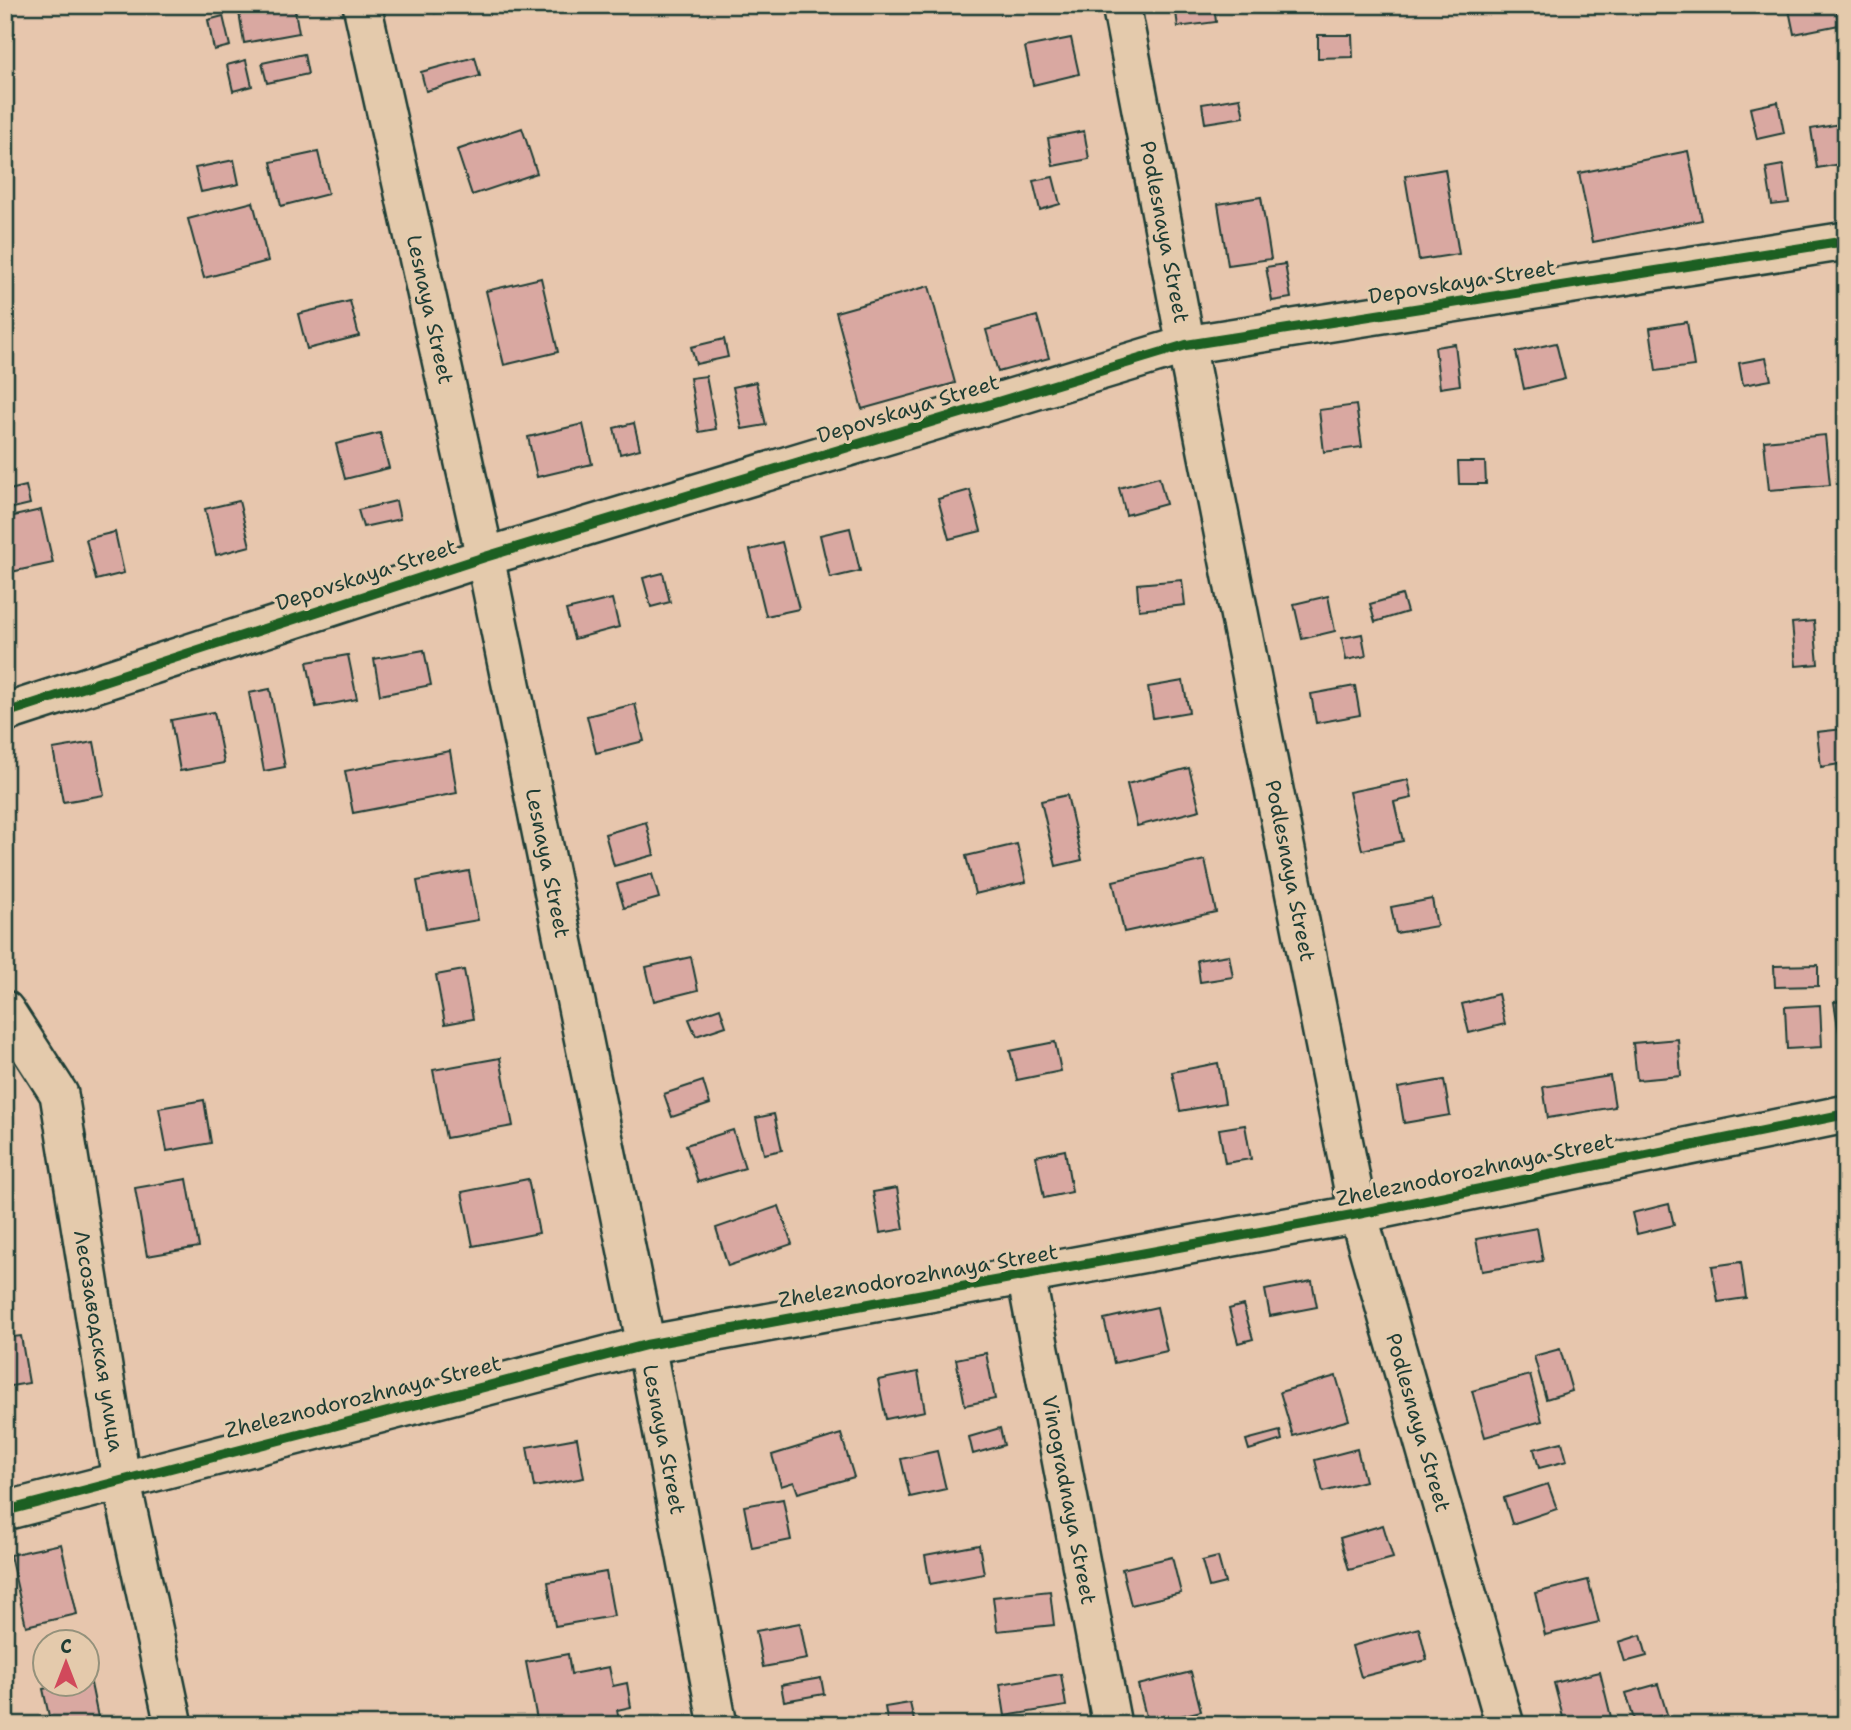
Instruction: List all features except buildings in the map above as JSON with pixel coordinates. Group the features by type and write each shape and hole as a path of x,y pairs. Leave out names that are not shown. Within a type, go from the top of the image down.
{"street":[{"name":"Lesnaya Street","path":"362,5 485,556 646,1345 719,1725"},
{"name":"Podlesnaya Street","path":"1122,5 1186,345 1358,1214 1505,1725"},
{"name":"Depovskaya Street","path":"5,713 485,556 1186,345 1846,241"},
{"name":"Лесозаводская улица","path":"5,1010 59,1094 121,1479 174,1725"},
{"name":"Zheleznodorozhnaya Street","path":"5,1511 646,1345 1358,1214 1846,1114"},
{"name":"Vinogradnaya Street","path":"1026,1276 1112,1725"}],"cycle path":[{"path":"5,713 485,557 1186,345 1846,241"},
{"path":"5,1511 646,1345 1358,1214 1846,1114"}]}
